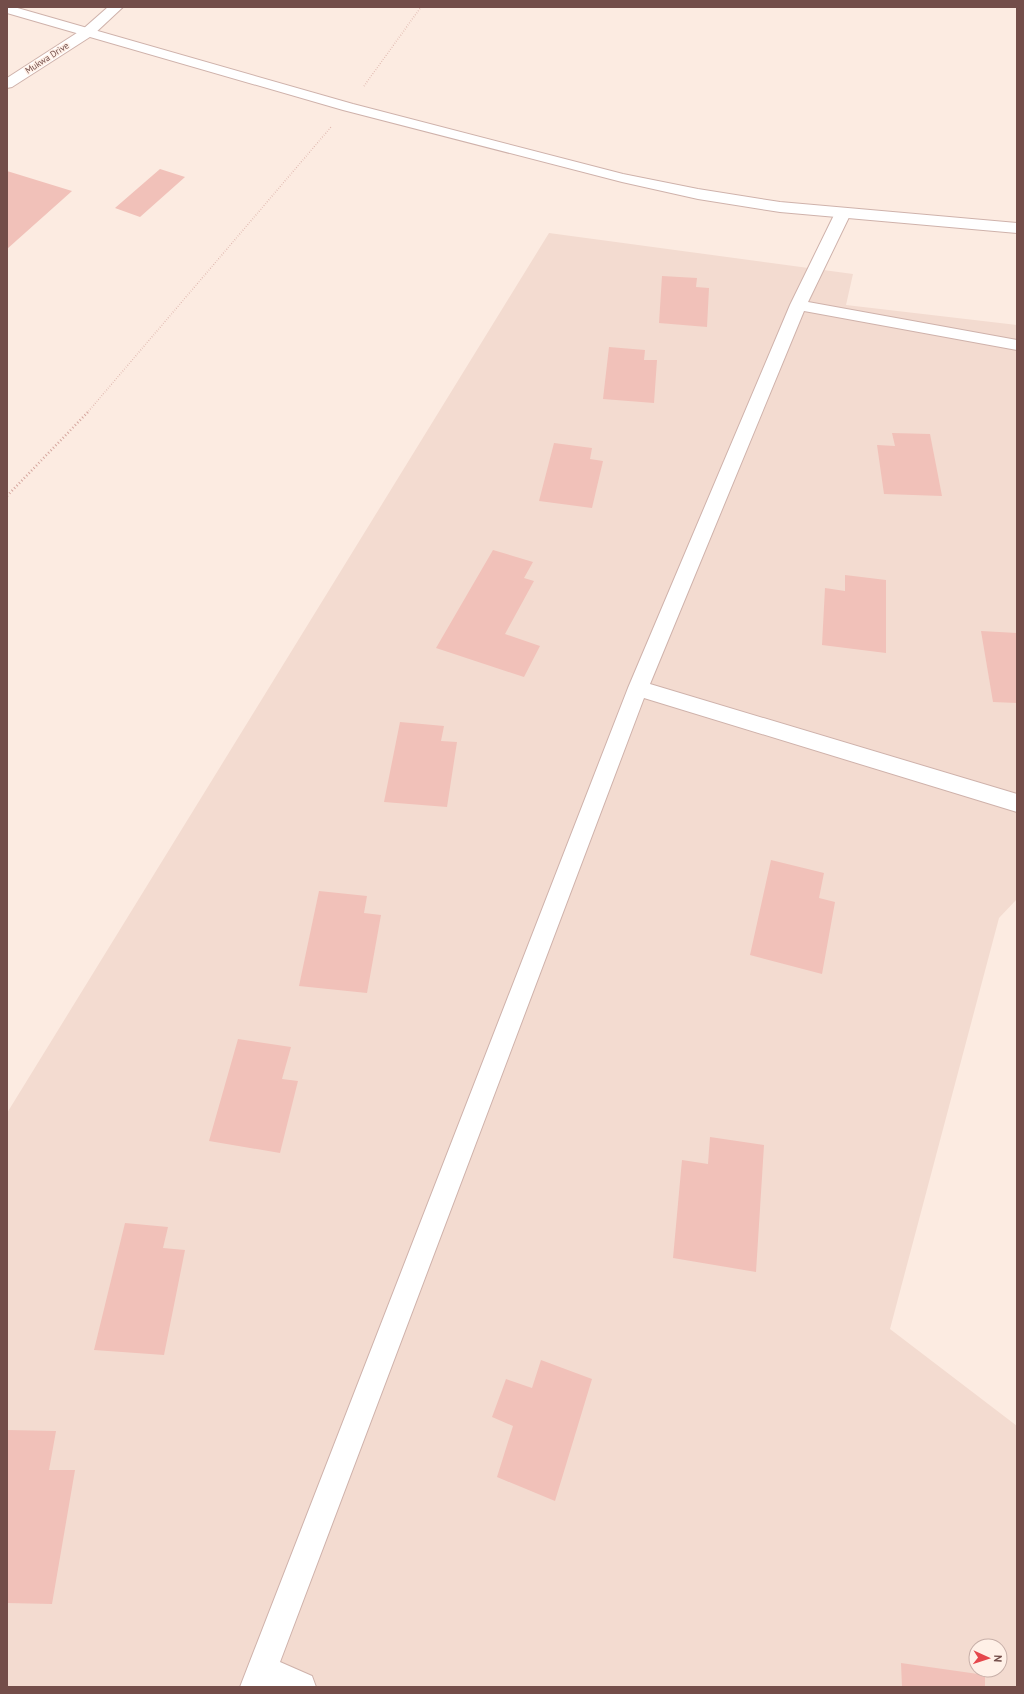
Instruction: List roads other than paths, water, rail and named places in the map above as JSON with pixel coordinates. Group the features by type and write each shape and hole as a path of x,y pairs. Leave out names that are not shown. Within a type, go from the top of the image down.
{"street":[{"name":"Mukwa Drive","path":"7,84 88,32 116,7"},
{"path":"7,9 348,107 622,178 698,194 780,207 1017,228"},
{"path":"301,1687 258,1679 638,688 798,305 843,213"},
{"path":"798,305 1017,345"},
{"path":"638,688 1017,803"}]}
